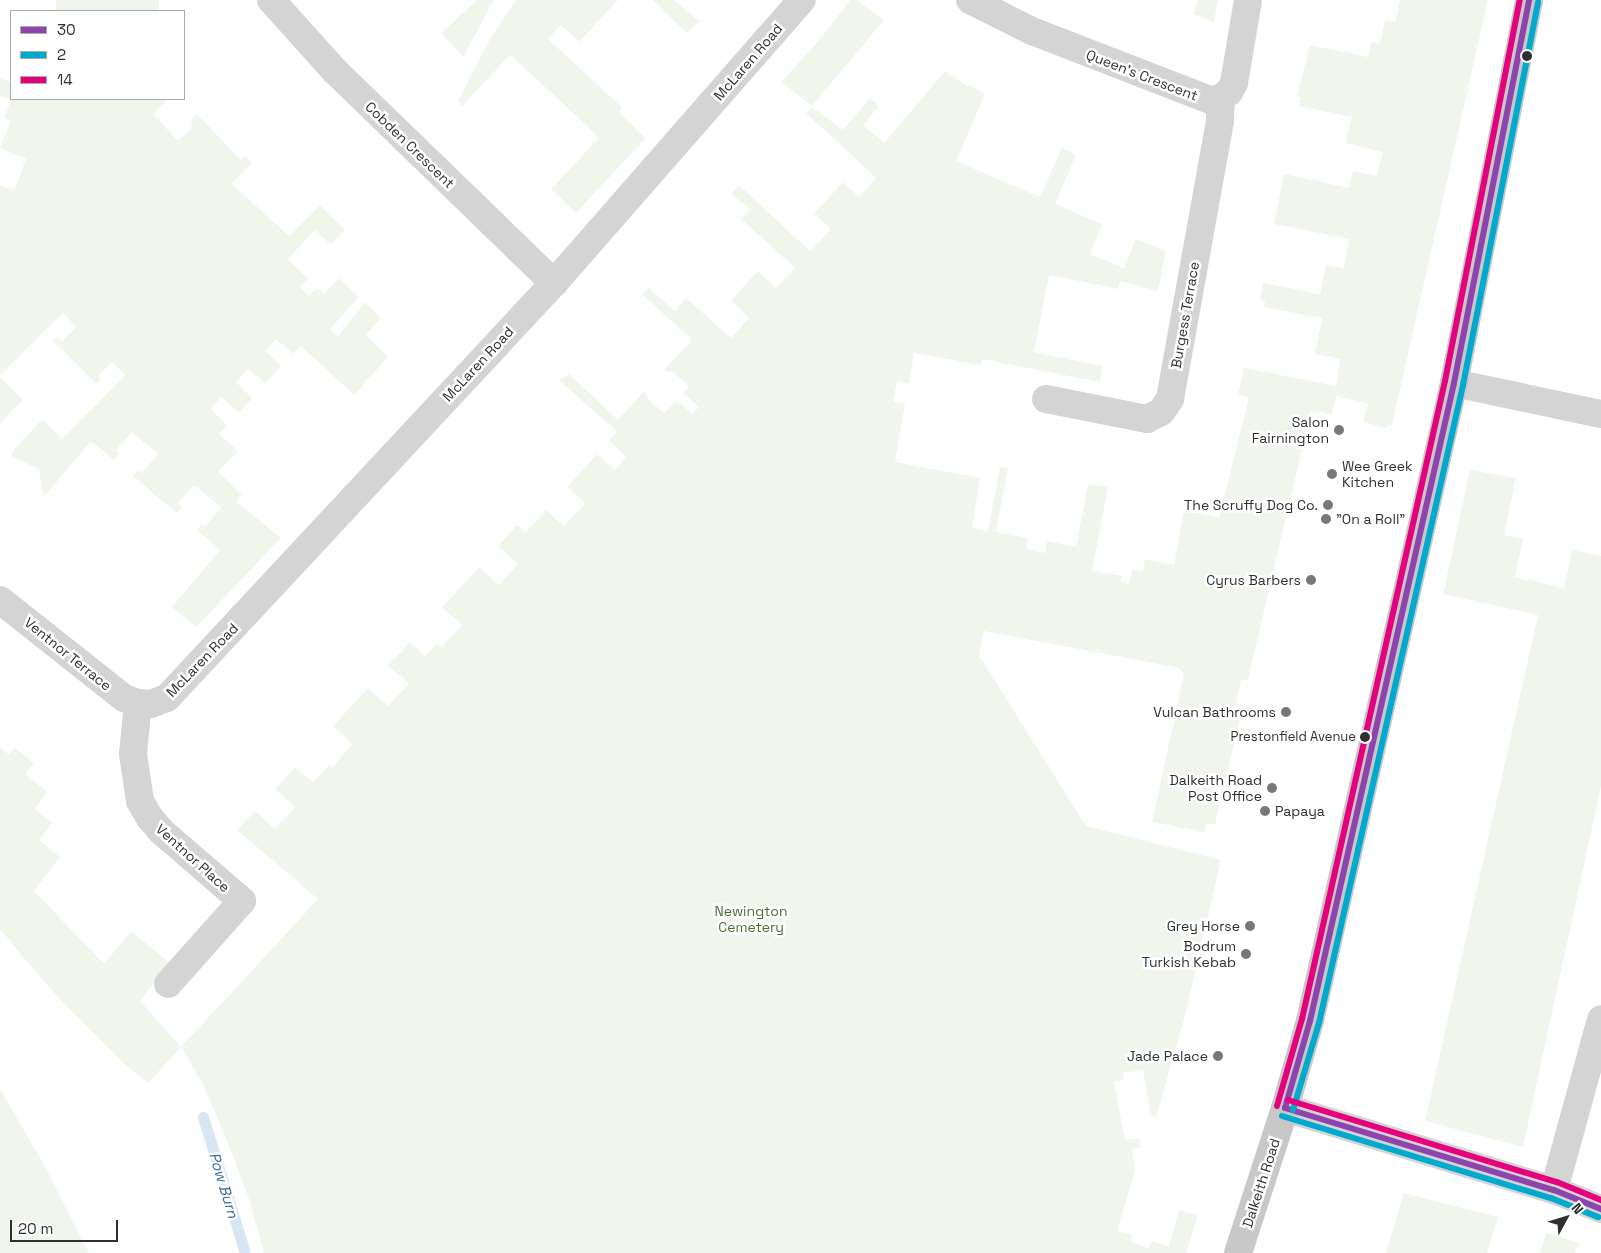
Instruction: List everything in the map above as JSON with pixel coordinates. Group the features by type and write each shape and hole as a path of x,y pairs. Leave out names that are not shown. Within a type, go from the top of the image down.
{"main road":[{"name":"Dalkeith Road","path":"1238,1253 1285,1108 1310,1021 1454,383 1529,0"}],"street":[{"name":"Cobden Crescent","path":"272,0 335,71 554,283"},
{"name":"McLaren Road","path":"138,704 151,704 168,698 554,283 802,0"},
{"name":"Queen's Crescent","path":"970,0 1032,31 1113,64 1210,100 1221,98"},
{"path":"1221,98 1229,92 1234,82 1248,0"},
{"name":"Burgess Terrace","path":"1046,399 1147,418 1161,412 1170,399 1220,121 1221,98"},
{"path":"1454,383 1601,414"},
{"name":"Ventnor Terrace","path":"0,600 108,687 138,704"},
{"name":"Ventnor Place","path":"138,704 133,754 140,801 150,818 161,831 242,901 168,984"},
{"path":"1554,1190 1601,1019"},
{"path":"1285,1108 1554,1190 1601,1209"}],"green space":[{"path":"56,0 159,0 159,10 56,10"},
{"path":"477,0 494,0 463,57 441,33"},
{"path":"516,0 618,0 579,42 561,25 548,39 622,107 619,112 646,138 576,213 551,189 599,138 555,96 510,55 462,106 458,101 490,39"},
{"path":"652,0 674,0 699,21 687,33"},
{"path":"850,0 857,0 884,20 812,106 781,82 821,38"},
{"path":"1198,0 1218,0 1214,22 1193,14"},
{"name":"Newington Cemetery","path":"1400,0 1488,0 1392,425 1387,425 1387,428 1363,422 1368,404 1336,396 1332,415 1311,410 1248,680 1241,680 1236,703 1243,705 1224,787 1215,786 1212,799 1220,801 1215,825 1206,823 1205,832 1152,822 1184,674 1179,668 984,631 979,655 1086,826 1221,860 1185,1016 1156,1117 1151,1115 1143,1070 1123,1073 1124,1080 1114,1082 1125,1140 1139,1138 1141,1147 1132,1150 1135,1171 1117,1231 1132,1235 1131,1242 1149,1248 1152,1241 1169,1246 1179,1210 1198,1215 1186,1253 264,1253 249,1199 228,1143 203,1084 181,1047 318,899 237,830 255,811 275,829 295,807 275,789 295,767 313,782 329,765 332,767 352,745 333,726 368,688 388,706 409,684 388,665 410,642 425,656 437,644 442,647 462,625 442,607 479,567 499,585 518,564 498,546 517,525 526,532 546,510 564,526 585,503 567,487 597,454 615,470 626,457 609,441 617,432 559,380 569,374 618,420 645,390 648,399 664,413 677,400 692,414 699,407 683,393 689,386 674,373 664,370 692,340 642,294 648,287 675,311 686,298 731,338 749,318 731,301 743,287 758,271 776,288 795,268 741,219 750,209 731,194 739,185 810,251 831,229 814,214 843,182 859,197 876,178 806,113 812,107 843,130 870,98 879,106 863,125 884,143 945,71 969,87 971,86 985,94 956,161 1040,197 1062,148 1076,155 1055,204 1102,224 1090,254 1124,268 1136,239 1166,251 1158,291 1120,281 1118,289 1049,275 1034,352 1102,366 1100,382 982,359 981,365 914,353 909,384 897,381 893,402 905,404 895,462 980,478 972,528 988,531 1000,467 1008,468 996,532 1028,538 1026,549 1045,553 1047,541 1076,547 1088,484 1108,487 1092,571 1122,576 1120,582 1129,584 1132,569 1143,571 1145,559 1174,565 1184,511 1219,517 1249,397 1238,395 1244,368 1336,386 1340,359 1315,354 1322,318 1264,307 1265,301 1260,300 1263,283 1320,294 1326,265 1344,268 1349,239 1274,224 1284,174 1349,188 1353,171 1377,176 1382,152 1346,143 1351,117 1299,106 1301,97 1297,97 1310,45 1368,57 1371,42 1380,43 1385,20 1395,22"},
{"path":"0,78 10,82 10,100 0,96"},
{"path":"11,100 167,100 153,114 178,141 192,128 191,120 197,114 241,160 245,156 252,163 232,184 289,236 320,205 345,230 331,245 315,230 288,259 308,279 300,287 309,296 317,288 324,294 339,278 359,297 330,329 338,336 365,302 381,318 366,335 388,357 354,395 301,346 293,354 276,339 266,351 281,366 265,384 248,369 236,382 252,398 239,413 221,397 211,409 227,425 219,434 238,451 218,472 242,494 236,501 281,538 196,627 172,607 220,550 197,530 202,524 205,527 221,507 194,485 178,503 182,507 177,513 155,495 133,476 138,470 142,473 158,454 132,432 116,450 120,454 114,460 91,441 43,498 39,469 13,457 11,453 42,419 62,439 125,375 112,362 98,376 101,380 96,384 53,341 57,337 62,341 76,327 63,313 0,376 0,185 14,191 26,159 0,148 11,120 4,118"},
{"path":"0,377 23,400 0,424"},
{"path":"1470,470 1516,478 1504,535 1523,539 1515,577 1564,588 1572,550 1601,556 1601,786 1523,1147 1425,1121 1538,615 1443,594"},
{"path":"0,747 9,755 15,748 34,763 25,774 47,792 35,809 52,823 39,840 60,857 34,891 104,964 131,931 170,963 140,1001 181,1047 148,1083 123,1063 61,1001 0,930"},
{"path":"0,1089 42,1161 89,1253 0,1253"},
{"path":"1404,1193 1498,1217 1487,1253 1386,1253"},
{"path":"1546,1233 1579,1243 1574,1253 1540,1253"}],"waterway":[{"name":"Pow Burn","path":"203,1117 245,1253"}],"transit line":[{"name":"14","path":"1277,1106 1302,1019 1445,381 1520,0"},
{"name":"30","path":"1285,1108 1310,1021 1454,383 1529,0"},
{"name":"2","path":"1293,1110 1319,1023 1463,385 1538,2"},
{"name":"14","path":"1288,1100 1557,1182 1601,1200"},
{"name":"30","path":"1285,1108 1554,1190 1601,1209"},
{"name":"2","path":"1282,1116 1551,1198 1598,1217"}],"place":[{"name":"Salon Fairnington","path":"1339,430"},
{"name":"Wee Greek Kitchen","path":"1332,474"},
{"name":"The Scruffy Dog Co.","path":"1328,505"},
{"name":"\"On a Roll\"","path":"1326,519"},
{"name":"Cyrus Barbers","path":"1311,580"},
{"name":"Vulcan Bathrooms","path":"1286,712"},
{"name":"Prestonfield Avenue","path":"1365,737"},
{"name":"Dalkeith Road Post Office","path":"1272,788"},
{"name":"Papaya","path":"1265,811"},
{"name":"Grey Horse","path":"1250,926"},
{"name":"Bodrum Turkish Kebab","path":"1246,954"},
{"name":"Jade Palace","path":"1218,1056"}]}
